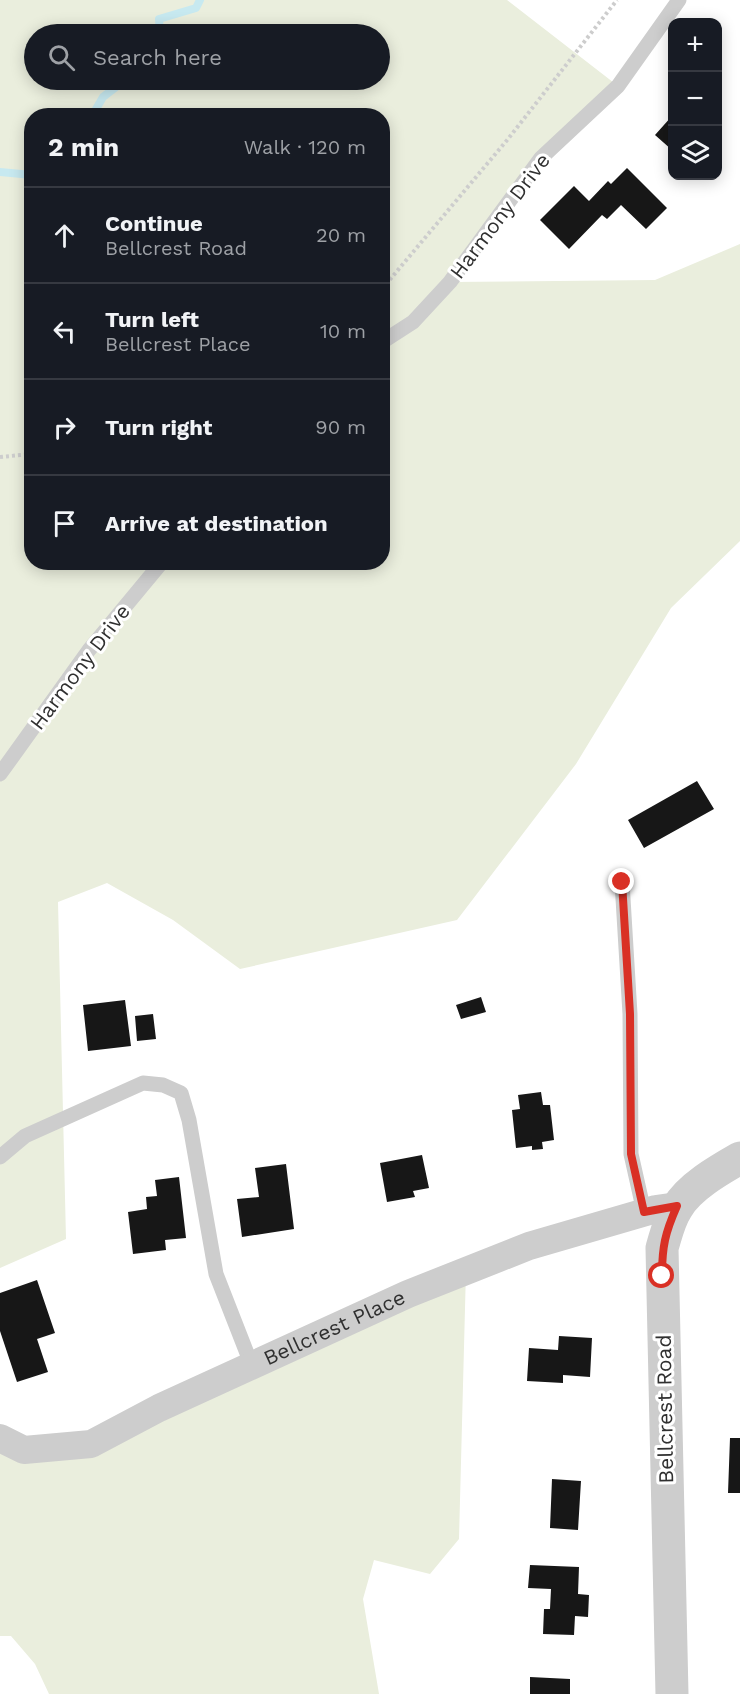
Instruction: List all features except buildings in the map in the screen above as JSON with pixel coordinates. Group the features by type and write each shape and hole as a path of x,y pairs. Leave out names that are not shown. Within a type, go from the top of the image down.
{"street":[{"name":"Bellcrest Road","path":"672,1694 662,1257 667,1230 677,1206 699,1184 740,1158"},
{"name":"Bellcrest Place","path":"0,1438 24,1450 91,1444 159,1408 408,1294 466,1270 529,1246 644,1212 677,1206"}],"lane":[{"name":"Harmony Drive","path":"390,337 413,322 450,282 541,158 618,87 679,0"},
{"name":"Harmony Drive","path":"0,774 89,650 155,570"},
{"path":"622,882 630,1014 631,1154 644,1212"},
{"path":"0,1157 25,1136 143,1083 163,1085 181,1093 189,1120 216,1274 252,1366"}],"path":[{"path":"390,279 508,138 617,0"},
{"path":"0,457 24,455"}],"green space":[{"path":"0,0 507,0 618,86 541,158 450,282 655,280 740,244 740,541 671,608 576,764 457,920 240,969 173,920 107,883 58,902 66,1239 0,1268"},
{"path":"466,1270 459,1539 430,1574 374,1560 363,1599 379,1694 49,1694 35,1664 11,1636 0,1636 0,1438 91,1444"}],"waterway":[{"path":"159,24 159,19 196,8 200,0"},
{"path":"97,108 103,97 112,90"},
{"path":"0,172 24,174"}],"route":[{"path":"622,882 630,1014 631,1154 644,1212 677,1206 662,1248 662,1276"}]}
